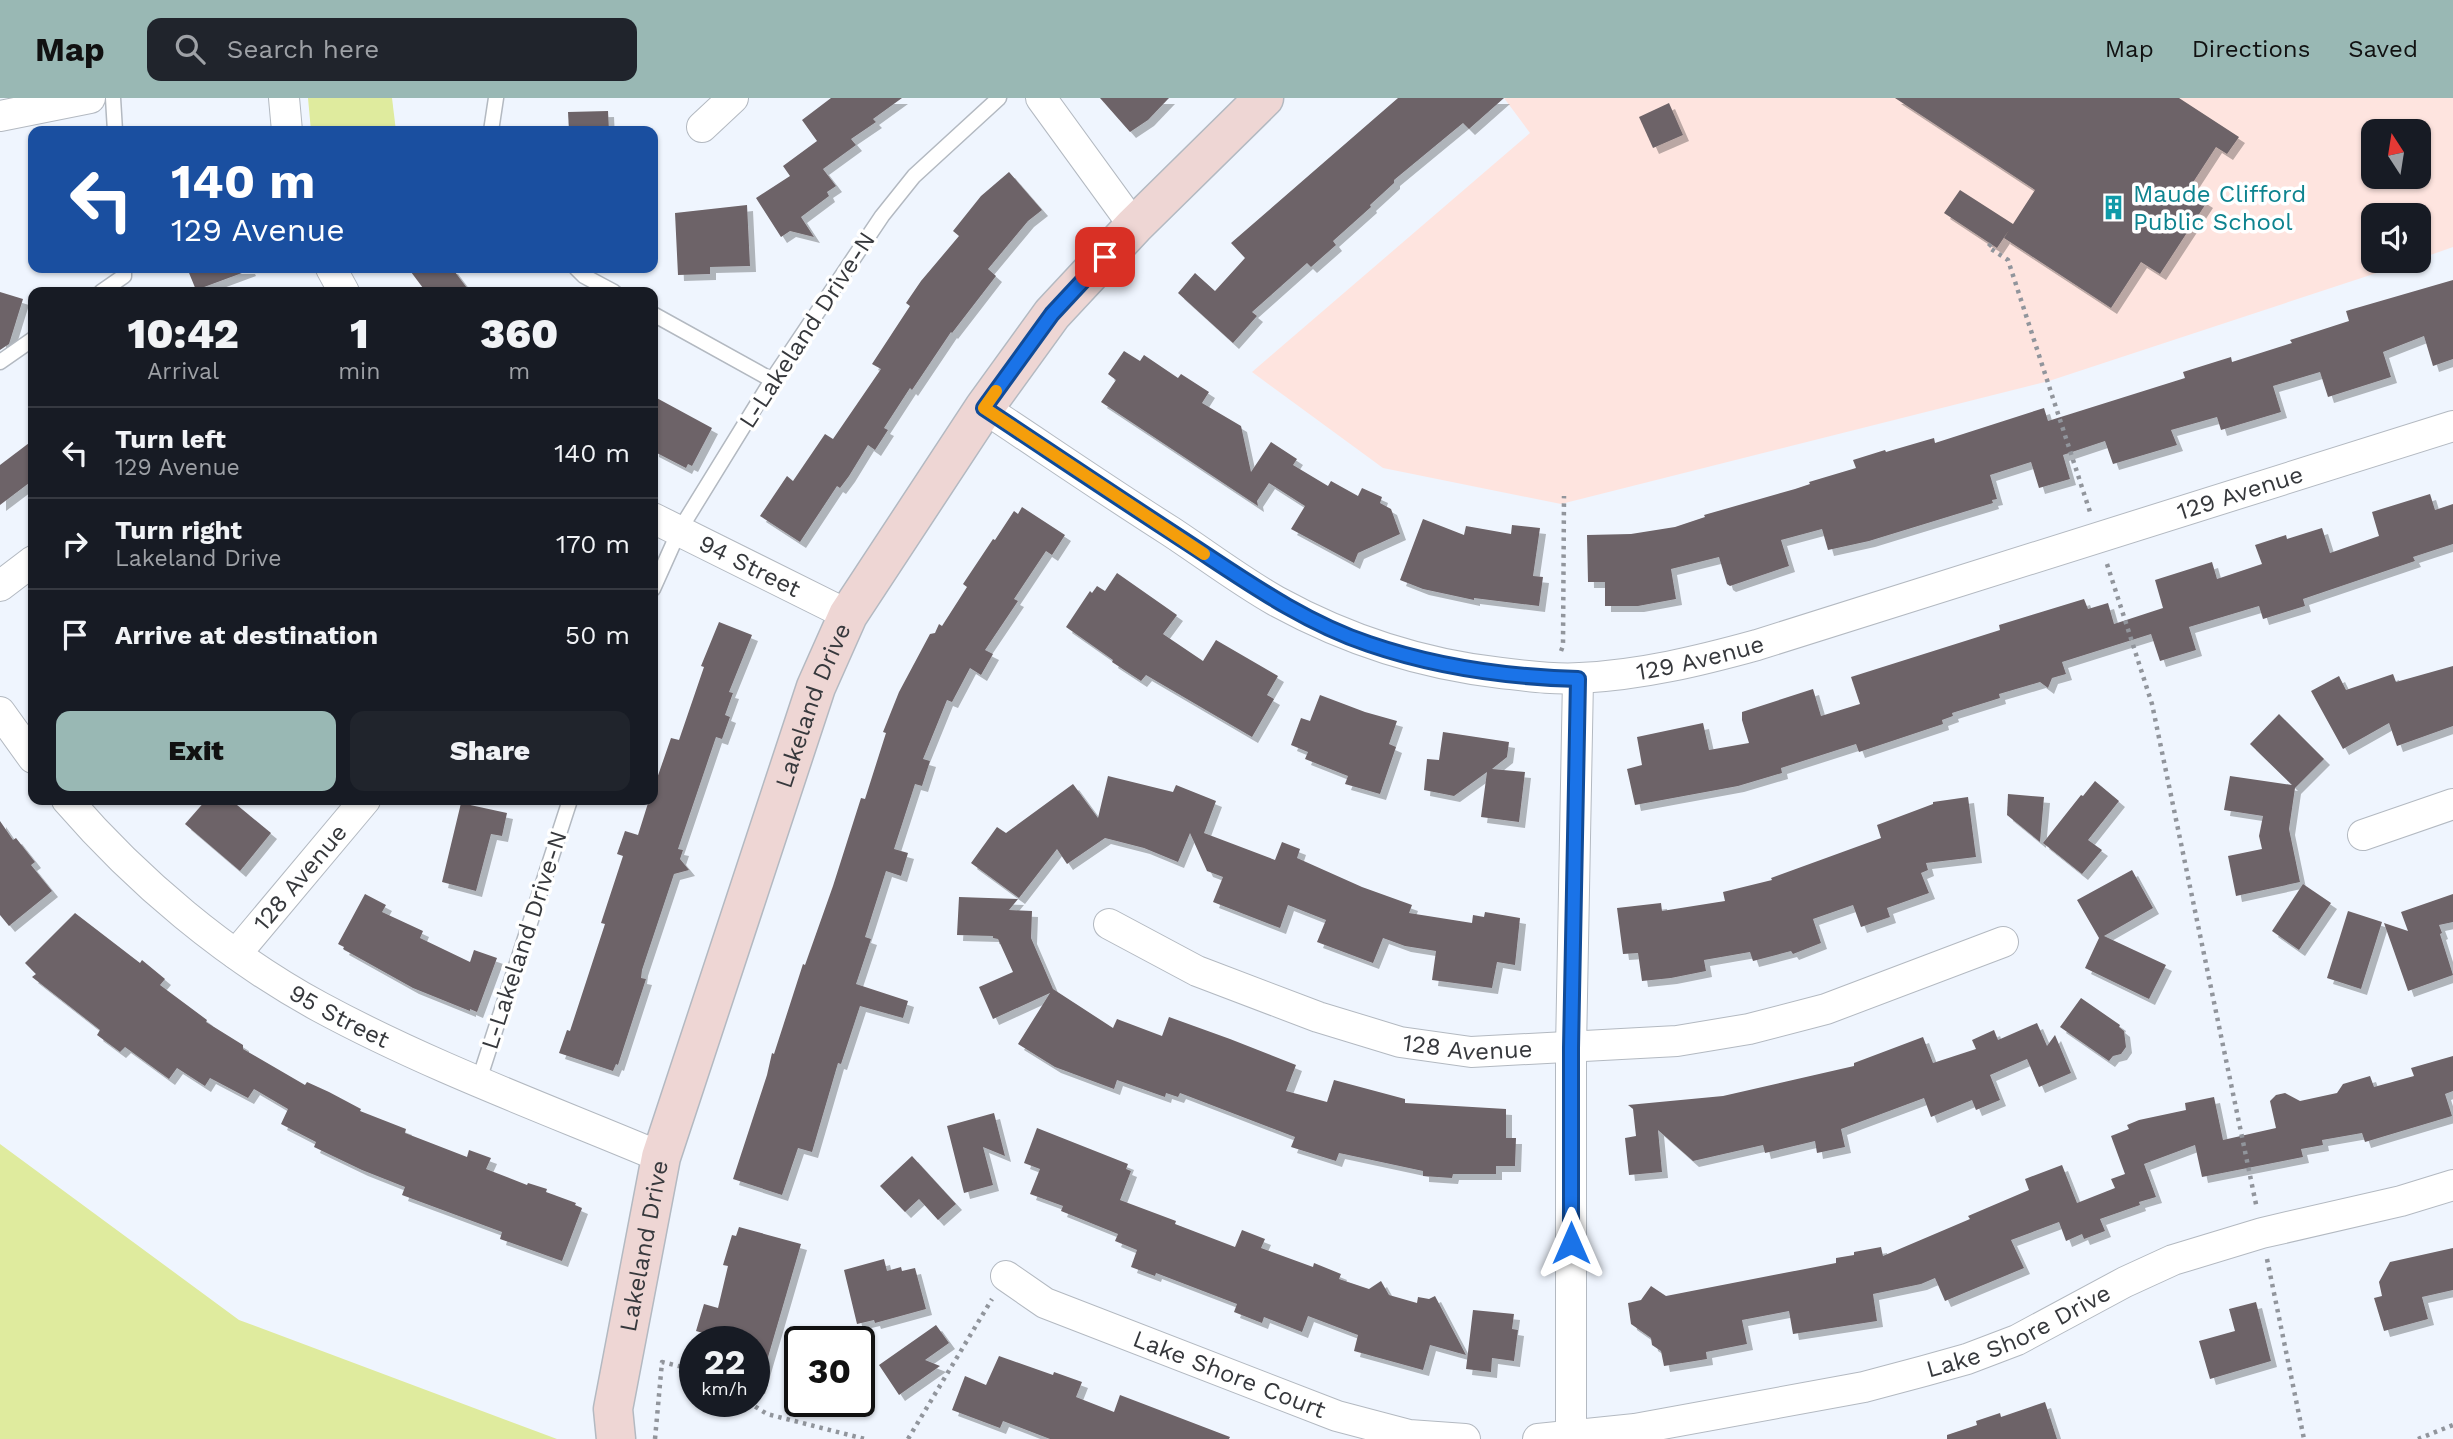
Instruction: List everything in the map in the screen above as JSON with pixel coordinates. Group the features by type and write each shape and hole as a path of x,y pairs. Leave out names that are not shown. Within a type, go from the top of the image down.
{"street":[{"path":"0,116 90,98"},
{"path":"284,98 287,126"},
{"path":"702,127 733,98"},
{"path":"1041,98 1134,226"},
{"name":"Lakeland Drive","path":"616,1439 613,1409 661,1157 816,687 848,615 984,408 1052,314 1134,226 1264,98"},
{"name":"129 Avenue","path":"984,408 1274,600 1327,627 1367,644 1415,659 1476,670 1564,678 1634,674 1691,664 1731,653 2453,426"},
{"name":"94 Street","path":"658,520 848,615"},
{"path":"0,586 28,565"},
{"path":"1538,1439 1571,1437 1571,1048 1564,678"},
{"path":"0,712 28,751"},
{"path":"2363,835 2453,804"},
{"name":"95 Street","path":"70,805 93,831 166,900 236,954 318,1006 399,1047 661,1157"},
{"name":"128 Avenue","path":"236,954 361,805"},
{"name":"128 Avenue","path":"1109,924 1197,971 1318,1017 1400,1042 1471,1052 1677,1041 1749,1029 1826,1009 2003,942"},
{"name":"Lake Shore Drive","path":"1571,1437 1635,1429 1864,1387 1967,1359 2017,1340 2173,1261 2262,1233 2401,1201 2453,1185"},
{"name":"Lake Shore Court","path":"1006,1276 1045,1303 1337,1416 1409,1435 1465,1439"}],"lane":[{"path":"113,98 115,126"},
{"path":"492,126 496,98"},
{"name":"L-Lakeland Drive-N","path":"658,578 679,531 772,380 882,216 914,176 999,98"},
{"path":"108,287 124,276 124,273"},
{"path":"581,273 605,287"},
{"path":"658,317 772,380"},
{"path":"0,362 28,342"},
{"name":"L-Lakeland Drive-N","path":"479,1080 568,805"}],"path":[{"path":"1991,244 1989,247 2008,260 2152,704 2304,1439"},
{"path":"1564,496 1564,678"},
{"path":"908,1439 1006,1276"},
{"path":"655,1439 662,1362 679,1366"},
{"path":"770,1415 865,1439"},
{"path":"2418,1439 2453,1425"}],"shaded area":[{"path":"1504,98 2453,98 2453,247 2431,255 2431,203 2361,203 2361,273 2377,273 2049,381 1561,504 1383,468 1252,372 1530,133"}],"green space":[{"path":"308,98 392,98 395,126 311,126"},
{"path":"0,1144 239,1320 557,1439 0,1439"}],"building":[{"path":"831,98 902,98 873,119 876,122 851,139 856,145 823,169 836,186 827,192 829,196 801,217 814,237 790,231 781,237 756,198 790,176 783,166 817,141 802,120"},
{"path":"1100,98 1169,98 1148,120 1130,132"},
{"path":"1398,98 1504,98 1469,129 1463,123 1394,180 1371,207 1333,241 1336,245 1311,267 1307,263 1252,312 1257,316 1233,343 1178,293 1195,273 1215,291 1245,258 1231,243"},
{"name":"Maude Clifford Public School","path":"1895,98 2179,98 2239,137 2227,154 2216,147 2188,190 2207,202 2160,274 2141,262 2111,308 2004,238 2009,230 1997,248 1944,213 1960,190 2013,224 2035,190"},
{"path":"1669,103 1683,135 1653,148 1639,117"},
{"path":"608,111 609,126 569,126 568,112"},
{"path":"1009,172 1042,210 1028,221 988,269 996,276 951,332 912,390 910,388 884,428 888,430 875,450 868,445 849,476 840,488 837,486 800,542 760,516 787,476 793,481 825,434 833,439 881,369 872,364 910,306 906,303 959,236 953,231 981,196"},
{"path":"747,205 750,266 710,267 710,274 678,275 675,213"},
{"path":"189,273 242,273 204,287 195,287"},
{"path":"412,273 456,273 466,287 422,287"},
{"path":"2453,280 2453,359 2433,366 2424,336 2383,352 2391,377 2328,397 2320,372 2273,386 2281,412 2221,430 2217,417 2171,430 2177,445 2113,464 2105,441 2063,455 2070,479 2039,488 2031,462 1990,475 1997,499 1992,500 1993,503 1869,541 1828,550 1822,529 1781,540 1789,566 1730,586 1719,557 1671,569 1676,599 1638,606 1605,606 1605,582 1588,582 1587,535 1631,534 1675,527 1705,517 1704,515 1856,468 1853,460 1934,438 1935,443 2044,408 2048,421 2185,378 2183,372 2231,357 2232,362 2292,343 2290,340 2349,321 2346,311"},
{"path":"0,292 23,299 9,344 0,350"},
{"path":"1124,351 1140,361 1144,355 1178,378 1181,374 1209,392 1202,403 1241,426 1251,472 1271,442 1297,459 1293,465 1328,486 1331,481 1358,496 1362,488 1382,497 1380,503 1391,509 1400,534 1358,553 1354,563 1291,529 1305,506 1269,483 1257,501 1258,506 1101,402 1116,380 1108,374"},
{"path":"658,399 712,428 692,466 688,464 686,468 658,454"},
{"path":"28,444 28,484 0,505 0,465"},
{"path":"2430,494 2435,510 2453,504 2453,544 2413,557 2415,561 2303,599 2305,606 2263,619 2259,606 2189,627 2196,650 2160,661 2151,634 2062,662 2066,674 2052,678 2048,688 2040,682 1999,694 2000,698 1952,713 1953,716 1942,720 1943,724 1859,752 1856,744 1781,768 1782,773 1738,786 1635,805 1627,769 1642,765 1637,737 1703,723 1709,750 1749,743 1742,712 1813,689 1821,716 1860,704 1851,677 2000,630 1999,625 2084,599 2088,609 2108,603 2114,624 2163,608 2155,580 2212,562 2217,579 2262,564 2255,545 2322,528 2330,553 2379,536 2372,512"},
{"path":"1022,507 1065,535 1052,555 1046,551 1014,599 1018,601 985,650 993,654 981,675 970,668 952,702 947,700 923,759 930,761 922,786 915,784 894,849 908,853 901,876 886,871 865,937 871,939 856,984 908,1001 903,1018 860,1006 841,1064 838,1063 812,1152 798,1148 782,1195 733,1179 772,1053 774,1054 803,964 805,965 833,886 861,798 865,799 886,733 883,732 899,692 930,634 935,633 939,624 942,626 967,587 963,584 1014,511 1018,514"},
{"path":"1423,519 1464,535 1466,526 1511,534 1512,525 1540,528 1533,576 1543,577 1539,606 1474,600 1423,589 1400,580"},
{"path":"1117,573 1177,615 1163,634 1203,661 1216,640 1278,676 1267,695 1274,699 1252,737 1146,675 1141,681 1066,627 1090,591 1092,593 1097,586 1105,591"},
{"path":"719,622 752,635 729,692 733,693 725,715 730,717 722,739 716,737 678,849 683,850 680,859 689,870 674,874 642,970 641,978 646,979 618,1065 616,1064 613,1071 559,1053 567,1030 570,1031 605,924 601,923 623,856 617,854 625,831 638,835 647,805 658,805 658,776 671,738 679,740 704,667 701,666"},
{"path":"2453,666 2453,726 2397,746 2389,723 2343,749 2311,691 2339,676 2346,690 2393,674 2396,682"},
{"path":"1320,695 1397,721 1389,744 1396,747 1380,794 1345,784 1348,776 1305,759 1308,752 1291,745 1301,718 1310,721"},
{"path":"2279,714 2324,759 2295,788 2289,829 2300,882 2236,896 2228,856 2262,849 2259,836 2263,816 2224,810 2230,776 2292,785 2250,744"},
{"path":"1443,732 1509,742 1507,757 1492,769 1525,772 1519,822 1481,817 1487,772 1454,796 1424,790 1427,759 1439,760"},
{"path":"1108,776 1173,792 1176,785 1216,801 1204,833 1275,860 1282,842 1300,849 1297,858 1362,887 1412,905 1409,913 1472,923 1473,915 1484,917 1485,912 1520,918 1515,965 1497,962 1492,988 1432,980 1436,951 1405,946 1383,938 1373,963 1317,942 1326,920 1288,905 1280,928 1213,902 1223,877 1207,871 1190,833 1178,862 1144,848 1105,838 1067,864 1057,849 1019,898 971,863 997,827 1006,833 1073,784 1098,818"},
{"path":"2095,781 2119,801 2088,840 2102,850 2082,874 2043,843"},
{"path":"2008,794 2044,797 2040,842 2007,815"},
{"path":"1968,797 1976,857 1926,863 1928,870 1921,873 1929,893 1887,908 1890,917 1861,927 1853,905 1813,919 1821,943 1793,954 1791,951 1753,961 1750,952 1704,960 1706,971 1671,978 1642,981 1638,953 1623,954 1617,908 1661,903 1662,911 1725,901 1723,892 1772,880 1771,878 1881,838 1877,825 1933,802"},
{"path":"202,805 237,805 271,833 240,871 185,824"},
{"path":"461,805 507,813 502,836 491,834 476,891 442,882"},
{"path":"0,821 13,840 16,838 35,862 31,865 52,891 9,926 0,915"},
{"path":"2132,870 2153,908 2104,936 2166,965 2149,999 2085,968 2099,938 2077,900"},
{"path":"2303,884 2331,903 2299,950 2272,931"},
{"path":"365,894 386,905 382,912 423,931 420,938 470,962 474,950 497,958 477,1012 413,988 338,944"},
{"path":"2453,894 2453,922 2439,925 2453,975 2408,991 2384,923 2408,931 2401,912"},
{"path":"959,897 1018,899 1009,910 1032,911 1031,938 1053,989 1113,1028 1117,1019 1162,1036 1169,1017 1296,1065 1286,1091 1327,1102 1334,1080 1405,1099 1405,1103 1506,1109 1506,1138 1516,1138 1515,1166 1496,1166 1496,1174 1453,1174 1452,1178 1423,1176 1423,1171 1339,1153 1336,1161 1291,1147 1295,1137 1180,1093 1178,1097 1166,1093 1165,1097 1117,1080 1114,1089 1055,1067 1018,1044 1050,993 993,1019 979,987 1013,972 998,939 993,936 957,935"},
{"path":"2348,911 2382,922 2361,989 2327,978"},
{"path":"75,913 165,979 160,985 207,1020 206,1022 243,1045 243,1049 305,1085 307,1082 329,1092 361,1109 360,1111 406,1129 405,1133 467,1157 469,1150 491,1158 486,1169 527,1185 528,1183 547,1189 546,1192 576,1203 575,1205 582,1208 562,1261 500,1239 502,1232 402,1195 405,1187 314,1147 316,1142 281,1124 288,1109 254,1089 248,1098 210,1078 205,1086 177,1068 169,1079 125,1047 120,1052 97,1035 100,1030 32,977 36,974 25,963"},
{"path":"2081,998 2120,1025 2124,1031 2126,1047 2121,1054 2113,1056 2109,1061 2060,1027"},
{"path":"2037,1023 2047,1046 2055,1035 2071,1073 2039,1087 2027,1059 1990,1075 2000,1100 1976,1110 1972,1100 1931,1117 1924,1098 1841,1129 1845,1147 1817,1153 1815,1141 1765,1153 1763,1145 1693,1161 1658,1130 1662,1172 1629,1175 1625,1138 1636,1136 1633,1109 1628,1105 1723,1096 1854,1066 1854,1063 1923,1037 1933,1063 1976,1049 1972,1040 1994,1030 1998,1040"},
{"path":"2453,1056 2453,1091 2445,1094 2452,1116 2365,1142 2362,1133 2322,1140 2323,1145 2301,1149 2303,1157 2202,1177 2195,1145 2144,1164 2156,1197 2100,1219 2105,1231 2084,1239 2082,1234 2066,1241 2059,1222 2011,1240 2024,1268 1945,1301 1935,1278 1921,1284 1873,1294 1877,1321 1793,1334 1789,1311 1742,1320 1747,1344 1706,1352 1707,1359 1664,1366 1661,1351 1652,1345 1651,1338 1631,1324 1628,1303 1641,1300 1651,1286 1666,1296 1836,1263 1836,1258 1881,1247 1883,1256 1970,1219 1968,1216 2029,1190 2025,1179 2062,1165 2077,1203 2115,1188 2111,1179 2125,1174 2111,1136 2129,1129 2127,1125 2139,1120 2186,1110 2185,1103 2214,1097 2223,1140 2276,1128 2270,1101 2276,1095 2285,1093 2300,1101 2337,1093 2343,1084 2370,1076 2374,1087 2414,1076 2411,1068"},
{"path":"994,1113 1005,1156 983,1147 993,1185 964,1193 947,1126"},
{"path":"1037,1128 1128,1164 1126,1169 1131,1171 1120,1200 1176,1221 1175,1224 1235,1247 1242,1230 1265,1239 1261,1248 1313,1267 1314,1263 1341,1274 1339,1279 1369,1289 1381,1281 1389,1295 1417,1303 1418,1297 1429,1299 1435,1296 1466,1355 1430,1345 1423,1370 1354,1351 1358,1335 1308,1316 1302,1332 1264,1317 1262,1323 1234,1312 1237,1304 1156,1273 1155,1276 1131,1267 1137,1250 1115,1241 1118,1234 1061,1211 1063,1206 1030,1194 1040,1169 1024,1163"},
{"path":"912,1156 956,1204 938,1220 919,1199 905,1212 880,1186"},
{"path":"739,1227 801,1244 770,1350 770,1326 697,1326 704,1304 718,1308 728,1266 723,1265 732,1235 736,1236"},
{"path":"2453,1248 2453,1290 2422,1297 2428,1319 2384,1331 2374,1298 2382,1296 2379,1282 2390,1262"},
{"path":"884,1259 887,1271 901,1267 902,1271 915,1268 926,1309 875,1323 874,1320 857,1324 844,1270"},
{"path":"2256,1302 2271,1361 2210,1379 2199,1341 2235,1331 2229,1309"},
{"path":"1473,1310 1514,1314 1512,1329 1518,1330 1514,1361 1492,1358 1491,1372 1466,1369"},
{"path":"936,1325 949,1343 925,1360 940,1366 899,1395 879,1365"},
{"path":"999,1356 1082,1382 1076,1397 1114,1412 1120,1395 1230,1437 1050,1439 1003,1421 1000,1428 952,1410 965,1376 986,1385"},
{"path":"2045,1402 2057,1439 1947,1439 1947,1435 1977,1425 1976,1421 2000,1413 2001,1417"}],"slow traffic":[{"path":"996,391 984,408 1204,554"}],"place":[{"name":"Maude Clifford Public School","path":"2113,208"}],"route":[{"path":"1105,257 1052,314 984,408 1274,600 1327,627 1367,644 1415,659 1476,670 1578,679 1571,1048 1571,1243"}]}
